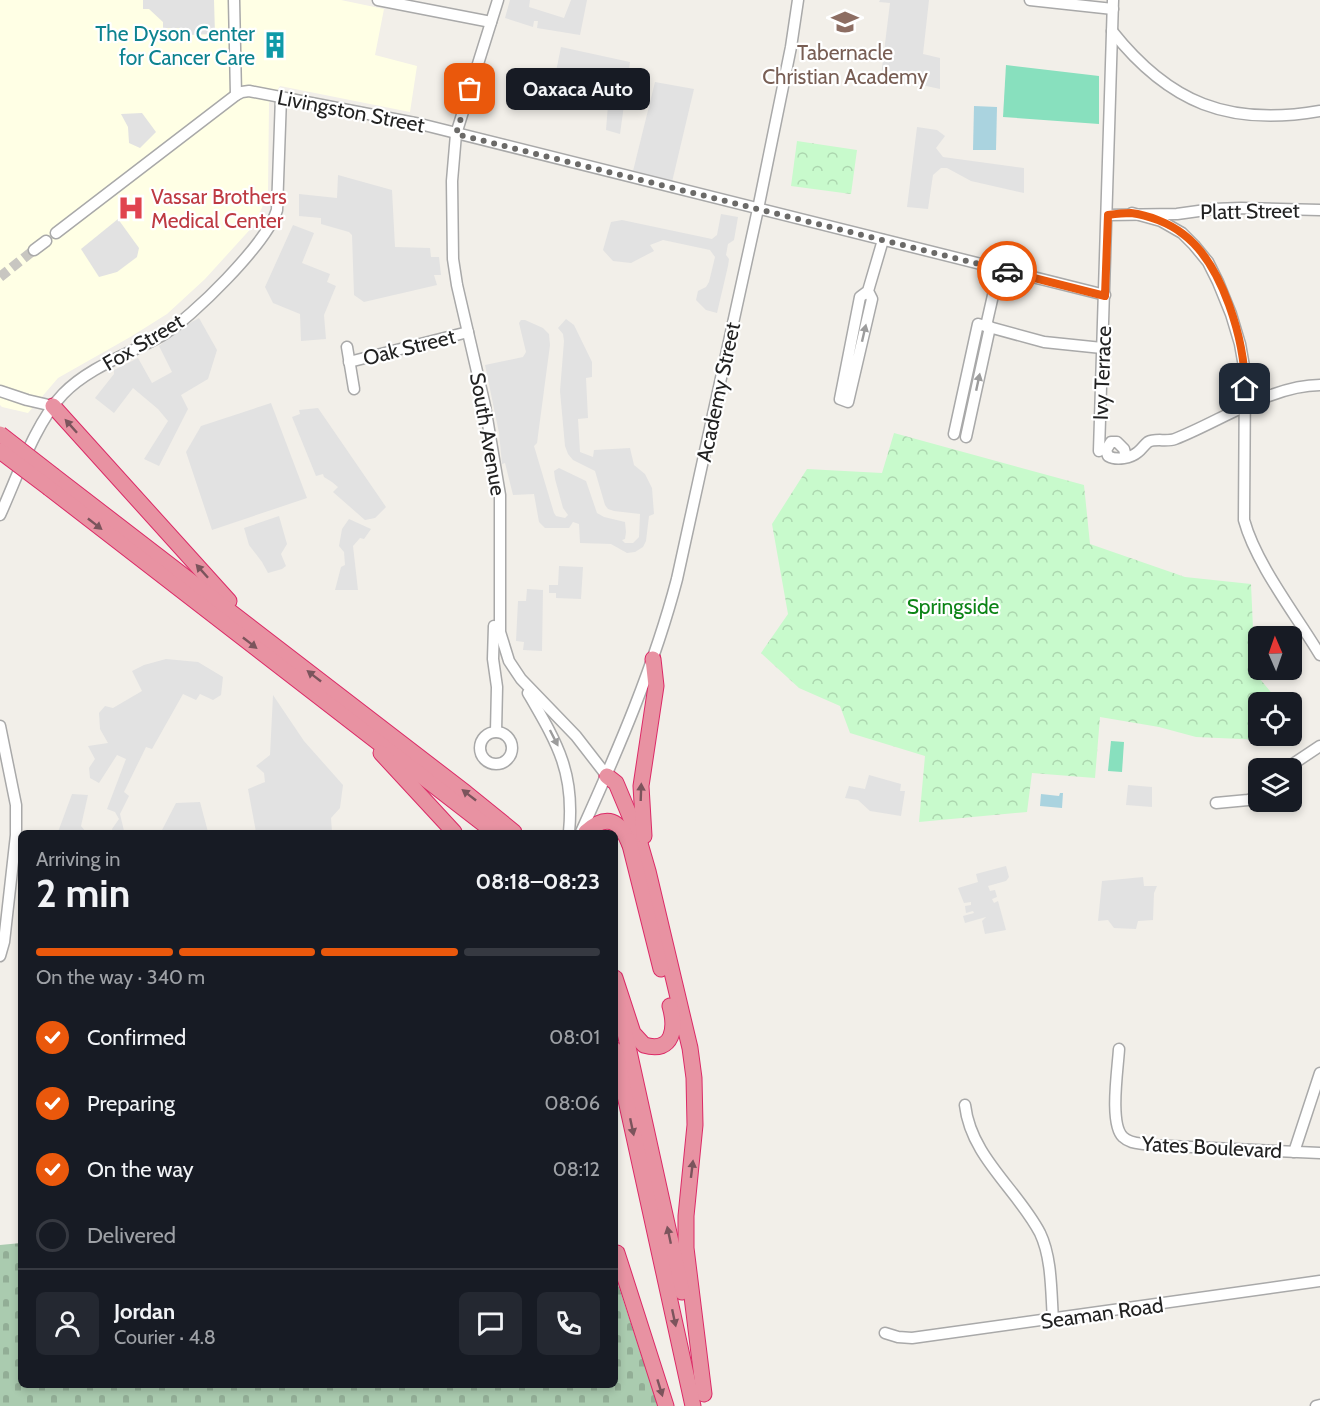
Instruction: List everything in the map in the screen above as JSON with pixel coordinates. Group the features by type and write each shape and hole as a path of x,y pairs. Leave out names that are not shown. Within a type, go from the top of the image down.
{"highway":[{"path":"53,406 255,630"},
{"path":"0,434 51,482 491,830"},
{"path":"0,451 51,482 255,630 512,830"},
{"path":"648,871 641,796 643,764 656,686 652,659"},
{"path":"352,722 452,830"},
{"path":"607,776 608,788 621,816 630,845 673,1019 674,1029 669,1040 654,1047 640,1043 633,1033 618,987"},
{"path":"607,776 616,783 626,803 648,871 687,1033 694,1078 695,1125 686,1216 686,1248 706,1400"},
{"path":"588,830 597,823 609,821 622,828 630,845"},
{"path":"618,1007 706,1400"},
{"path":"618,1064 693,1406"},
{"path":"618,1256 666,1406"}],"street":[{"path":"56,233 236,95 234,0"},
{"path":"378,0 491,22"},
{"name":"South Avenue","path":"498,0 456,134 452,181 453,259 487,417 500,495 499,609 502,642 514,670 529,689 581,741 607,776"},
{"name":"Academy Street","path":"607,776 668,612 687,537 758,209 791,47 798,0"},
{"path":"1030,0 1113,5"},
{"name":"Ivy Terrace","path":"1099,451 1113,5"},
{"path":"1112,31 1142,66 1167,85 1196,101 1231,113 1262,116 1297,115 1320,111"},
{"name":"Livingston Street","path":"236,95 249,91 420,124 1105,296"},
{"name":"Fox Street","path":"0,515 38,431 53,406 72,385 162,336 190,315 262,238 274,220 277,210 281,97"},
{"name":"Platt Street","path":"1108,215 1177,214 1241,208 1320,210"},
{"path":"1131,213 1161,221 1182,233 1194,244 1208,262 1227,303 1240,344 1245,372 1244,520 1248,535 1261,561 1316,639 1320,655"},
{"path":"868,291 872,299 848,402 840,399 860,297 868,291 883,240"},
{"path":"34,250 46,241"},
{"path":"954,434 999,269"},
{"path":"984,326 1044,342 1102,348"},
{"path":"966,437 984,326"},
{"name":"Oak Street","path":"349,362 468,332"},
{"path":"346,347 354,389"},
{"path":"1126,457 1136,454 1150,441 1172,440 1245,406 1304,385 1320,385"},
{"path":"0,391 53,406"},
{"path":"496,732 497,687 493,659 499,609"},
{"path":"514,670 552,734 563,760 570,796 569,830"},
{"path":"0,726 16,805 4,942 0,956"},
{"path":"1302,758 1320,746"},
{"path":"582,830 607,776"},
{"path":"1216,803 1248,800"},
{"name":"Yates Boulevard","path":"1119,1049 1116,1119 1118,1131 1123,1138 1149,1145 1320,1153"},
{"path":"1294,1152 1320,1073"},
{"path":"965,1106 967,1119 978,1146 1041,1235 1048,1261 1053,1320"},
{"name":"Seaman Road","path":"885,1333 912,1338 1320,1281"}],"shaded area":[{"name":"Vassar Brothers Medical Center","path":"0,0 341,0 384,9 375,55 417,66 410,112 280,86 269,103 268,193 255,224 205,279 167,314 58,378 28,413 2,407 0,405"},
{"path":"143,0 214,0 215,34 188,35 187,28 163,28 163,22 149,9 143,9"},
{"path":"510,0 530,0 529,7 564,18 571,0 587,0 580,35 537,28 538,21 534,21 533,27 505,18"},
{"path":"880,0 929,0 923,54 940,58 940,89 881,76 890,3 879,2"},
{"path":"561,47 630,62 620,134 606,130 608,105 596,102 593,109 550,101"},
{"path":"655,82 694,89 672,182 633,171"},
{"path":"142,113 156,132 140,148 129,143 128,127 121,114"},
{"path":"917,127 937,130 945,136 936,148 943,157 1024,168 1024,193 971,181 947,168 941,168 933,175 928,209 907,207"},
{"path":"338,175 392,190 395,247 430,248 431,257 439,257 441,275 434,275 437,285 364,302 354,295 352,235 349,232 321,224 321,218 299,216 299,194 337,198"},
{"path":"721,214 738,217 734,240 728,244 726,255 729,259 728,266 717,313 706,310 696,300 698,291 706,287 709,282 715,257 710,250 663,240 650,245 654,251 631,263 613,261 603,250 611,222 622,220 712,239 717,235"},
{"path":"118,219 139,248 137,257 117,272 99,277 81,249"},
{"path":"293,225 314,233 302,263 330,274 327,282 336,286 324,315 326,339 301,341 300,314 273,303 265,287"},
{"path":"199,318 217,350 208,379 181,395 188,409 159,466 144,459 168,421 158,409 133,388 114,413 95,398 114,374 114,370 138,358 152,383 172,372 159,346 164,342 161,339"},
{"path":"566,319 574,325 592,362 592,377 586,378 588,418 578,419 580,452 593,457 594,450 630,448 634,465 645,474 652,488 654,514 649,516 646,541 643,547 635,552 627,553 611,544 580,543 579,524 573,522 569,528 545,528 539,522 534,494 513,495 505,463 502,464 499,433 485,365 523,357 526,352 519,323 525,320 543,328 549,334 550,345 537,443 534,446 554,513 556,516 565,518 568,515 563,508 555,479 554,471 559,468 586,481 597,513 625,522 625,539 622,540 625,543 633,543 639,537 640,514 608,509 595,471 573,460 565,446 560,391 564,341 563,334 558,328"},
{"path":"271,403 307,498 212,530 186,452 201,426"},
{"path":"318,408 386,507 375,518 365,520 333,492 338,487 323,474 316,476 292,417 300,414 299,410"},
{"path":"279,516 287,544 281,554 286,566 268,573 249,545 244,528"},
{"path":"349,519 371,529 364,539 360,538 353,546 358,590 335,590 341,567 345,565 344,552 339,546 342,529"},
{"path":"559,566 583,567 581,599 556,598 556,593 549,593 549,585 558,585"},
{"path":"527,589 543,590 542,651 523,650 524,642 516,641 518,601 526,601"},
{"path":"166,659 198,662 223,677 221,695 213,700 200,694 196,700 183,694 152,749 146,747 124,792 129,796 120,814 124,830 112,830 119,819 115,812 107,809 126,759 117,755 99,783 90,778 89,768 95,759 88,746 108,743 100,729 99,713 105,706 113,708 142,691 132,671"},
{"path":"273,695 304,741 343,785 340,808 331,818 332,830 256,830 248,789 265,782 264,773 256,766 270,755"},
{"path":"869,775 901,784 900,791 905,791 901,816 870,811 858,800 845,798 849,786 865,789"},
{"path":"1128,785 1152,787 1152,807 1126,805"},
{"path":"72,794 88,795 81,826 84,830 59,830"},
{"path":"200,802 207,830 162,830 176,803"},
{"path":"1006,866 1009,877 1006,881 988,886 990,891 995,890 997,897 992,899 994,903 998,901 1006,930 985,934 982,921 986,917 965,923 963,916 974,913 973,911 966,913 965,906 971,905 971,902 964,903 958,888 978,882 976,874"},
{"path":"1143,877 1144,886 1157,886 1154,893 1153,920 1138,921 1136,929 1114,928 1108,920 1098,921 1102,881"}],"green space":[{"path":"1006,65 1099,76 1099,124 1003,117"},
{"path":"797,141 857,150 851,194 791,186"},
{"name":"Springside","path":"894,433 1084,485 1090,544 1185,577 1251,584 1253,626 1248,626 1248,680 1261,680 1271,692 1248,692 1248,739 1196,737 1159,727 1100,717 1095,778 1032,773 1027,812 919,822 925,756 850,733 840,706 799,688 761,653 788,614 772,524 807,469 882,473"},
{"path":"1111,741 1124,742 1122,772 1108,771"},
{"path":"18,1243 18,1388 618,1388 618,1284 658,1406 0,1406 0,1245"}],"water":[{"path":"974,106 997,107 996,150 973,150"},
{"path":"1063,793 1062,808 1040,806 1041,794 1059,796"}],"tunnel":[{"path":"0,277 34,250"}],"way so far":[{"path":"470,89 456,134 1007,271"}],"place":[{"name":"Tabernacle Christian Academy","path":"845,22"},
{"name":"The Dyson Center for Cancer Care","path":"275,45"},
{"name":"Oaxaca Auto","path":"470,89"},
{"name":"Vassar Brothers Medical Center","path":"131,208"}],"route":[{"path":"1007,271 1105,296 1108,215 1131,213 1161,221 1182,233 1208,262 1231,314 1240,344 1245,372 1245,389"}]}
